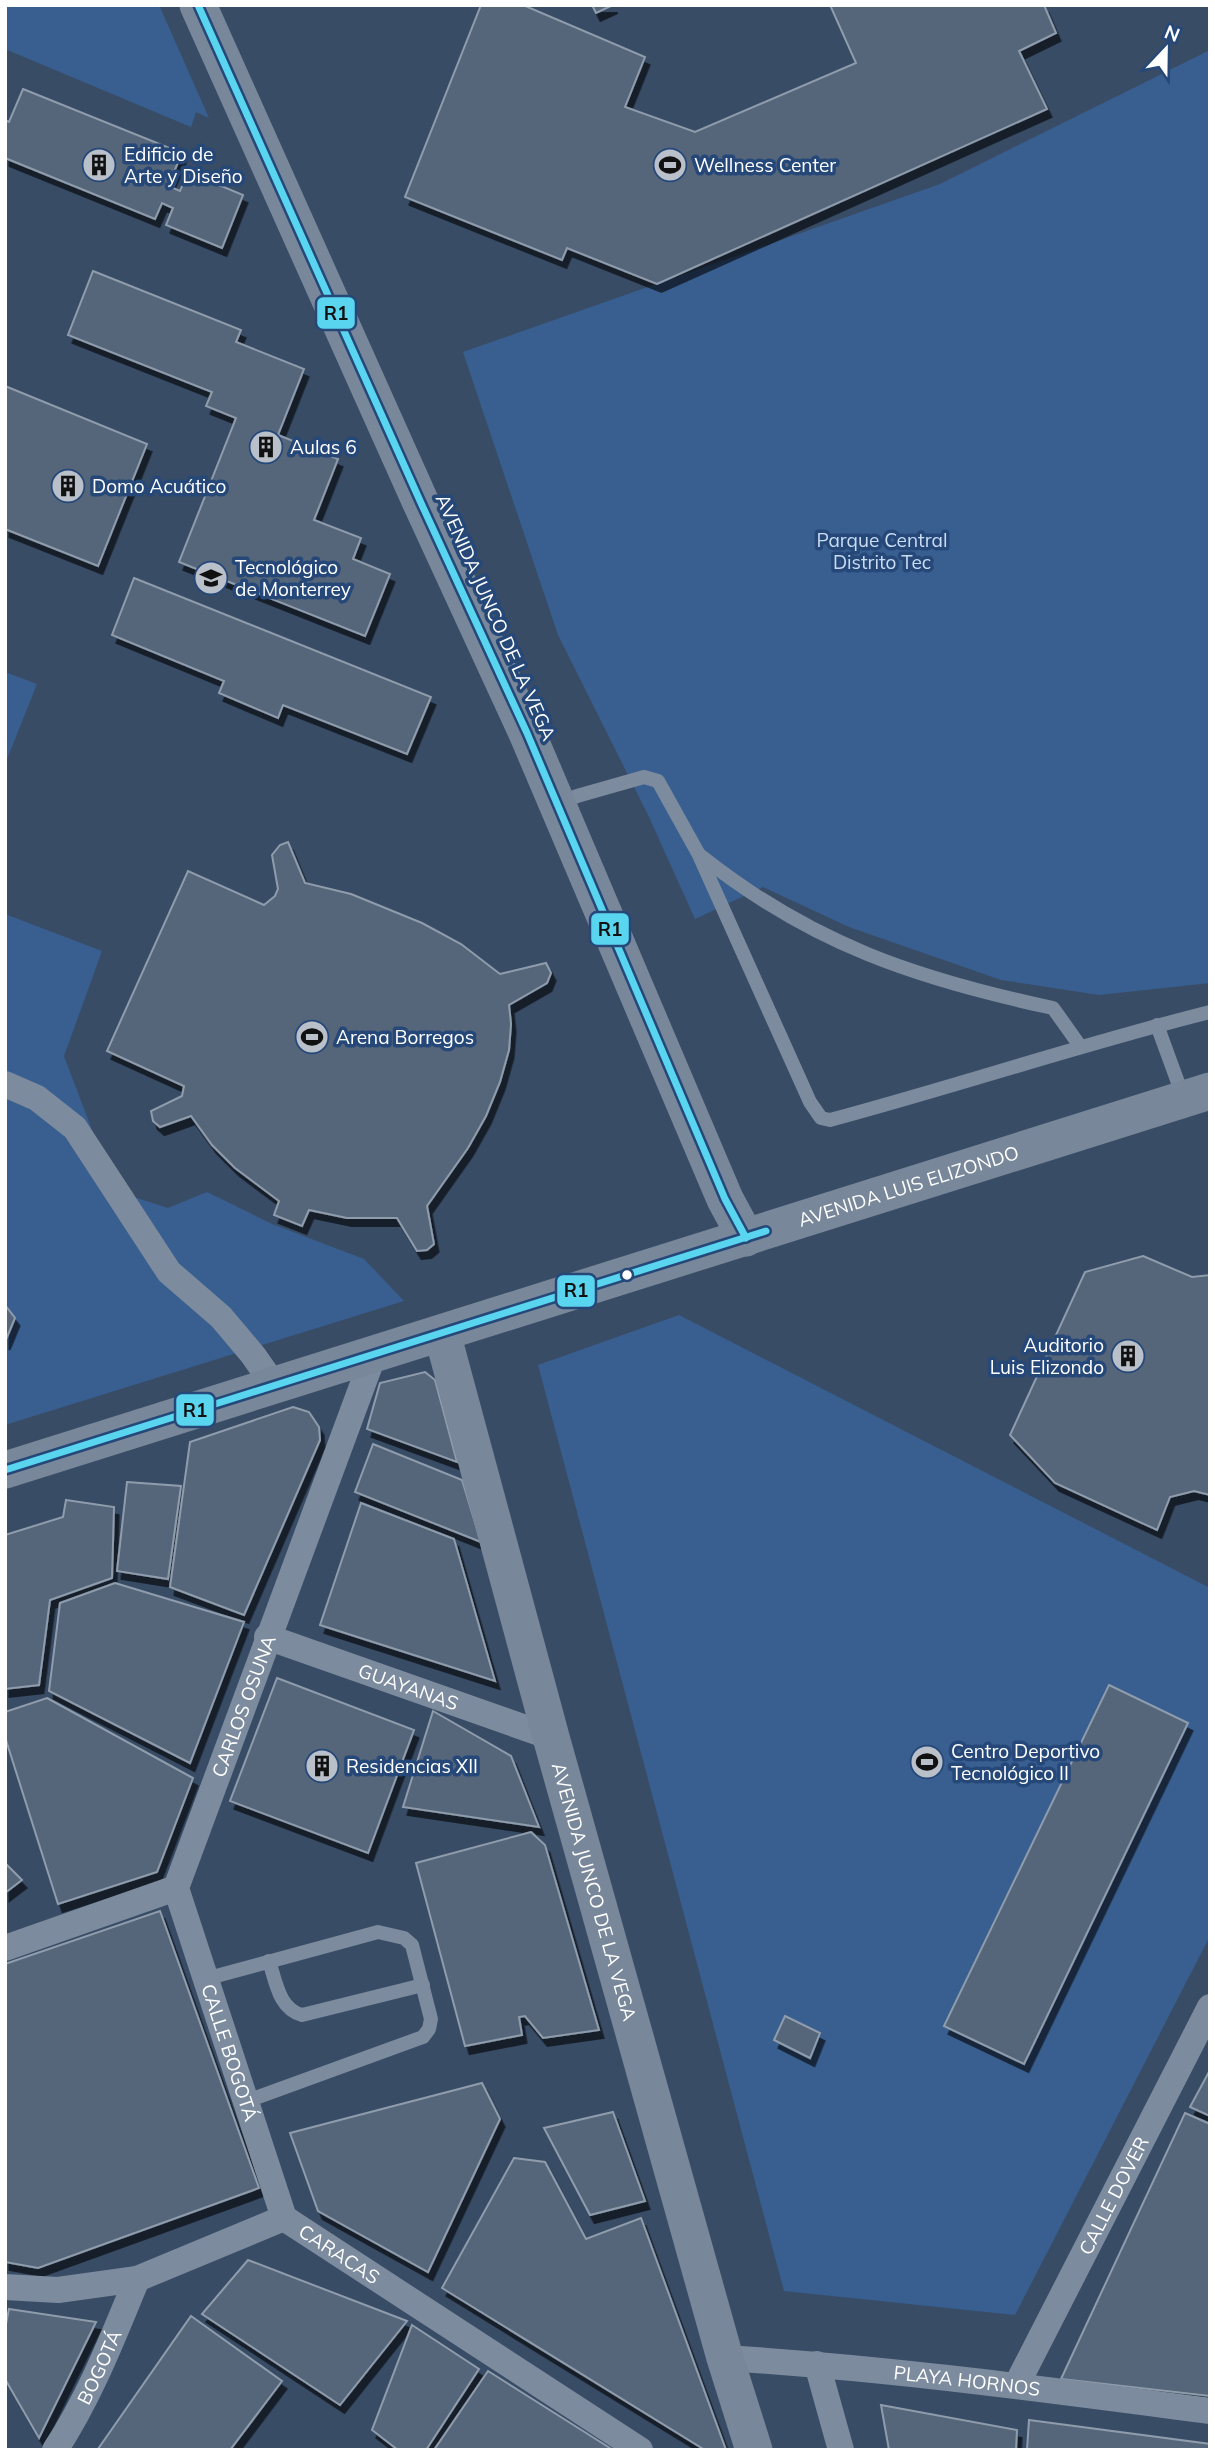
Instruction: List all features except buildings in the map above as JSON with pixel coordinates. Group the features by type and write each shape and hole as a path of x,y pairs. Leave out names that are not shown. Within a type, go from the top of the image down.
{"street":[{"name":"AVENIDA JUNCO DE LA VEGA","path":"198,5 567,801"},
{"name":"AVENIDA JUNCO DE LA VEGA","path":"220,5 756,1235"},
{"path":"5,1084 37,1098 75,1128 169,1272 221,1317 253,1354 274,1385"},
{"name":"AVENIDA LUIS ELIZONDO","path":"5,1469 1197,1095"},
{"name":"AVENIDA JUNCO DE LA VEGA","path":"442,1333 551,1737 725,2358 754,2450"},
{"name":"CARLOS OSUNA","path":"176,1888 374,1354"},
{"name":"GUAYANAS","path":"267,1637 551,1737"},
{"path":"5,1948 176,1888"},
{"name":"CALLE BOGOTÁ","path":"176,1888 284,2218"},
{"name":"CALLE DOVER","path":"1016,2386 1210,2007"},
{"name":"CARACAS","path":"5,2287 58,2290 138,2279 284,2218 640,2450"},
{"name":"BOGOTÁ","path":"55,2450 71,2426 138,2279"},
{"name":"PLAYA HORNOS","path":"725,2358 817,2364 1210,2411"},
{"path":"817,2364 841,2450"}],"lane":[{"path":"567,801 645,777 656,779 698,853 810,1102 821,1118 830,1120 888,1105 1080,1046 1210,1012"},
{"path":"698,853 745,890 818,933 897,967 976,992 1053,1008 1080,1046"},
{"path":"1157,1025 1197,1095"},
{"path":"205,1979 378,1932 404,1938 412,1945 431,2018 429,2029 423,2037 247,2101"},
{"path":"269,1961 285,2006 302,2015 422,1985"}],"green space":[{"path":"5,5 159,5 209,118 196,112 191,127 5,49"},
{"name":"Parque Central Distrito Tec","path":"1210,50 1210,983 1099,995 1001,980 849,927 763,887 695,919 649,817 558,635 463,352 940,184"},
{"path":"5,672 37,684 5,764"},
{"path":"5,914 102,951 64,1056 115,1191 168,1208 207,1192 272,1224 364,1259 404,1301 5,1425 5,1342 15,1318 5,1305"},
{"name":"Centro Deportivo Tecnológico II","path":"679,1315 1210,1588 1210,1936 1015,2315 784,2291 538,1365"}],"transit line":[{"name":"R1","path":"198,5 527,733 725,1199 746,1238"},
{"name":"R1","path":"5,1470 766,1231"}],"place":[{"name":"Edificio de Arte y Diseño","path":"99,165"},
{"name":"Wellness Center","path":"670,165"},
{"name":"Aulas 6","path":"266,447"},
{"name":"Domo Acuático","path":"68,486"},
{"name":"Tecnológico de Monterrey","path":"211,578"},
{"name":"Arena Borregos","path":"312,1037"},
{"name":"Auditorio Luis Elizondo","path":"1128,1356"},
{"name":"Centro Deportivo Tecnológico II","path":"927,1762"},
{"name":"Residencias XII","path":"322,1766"}]}
